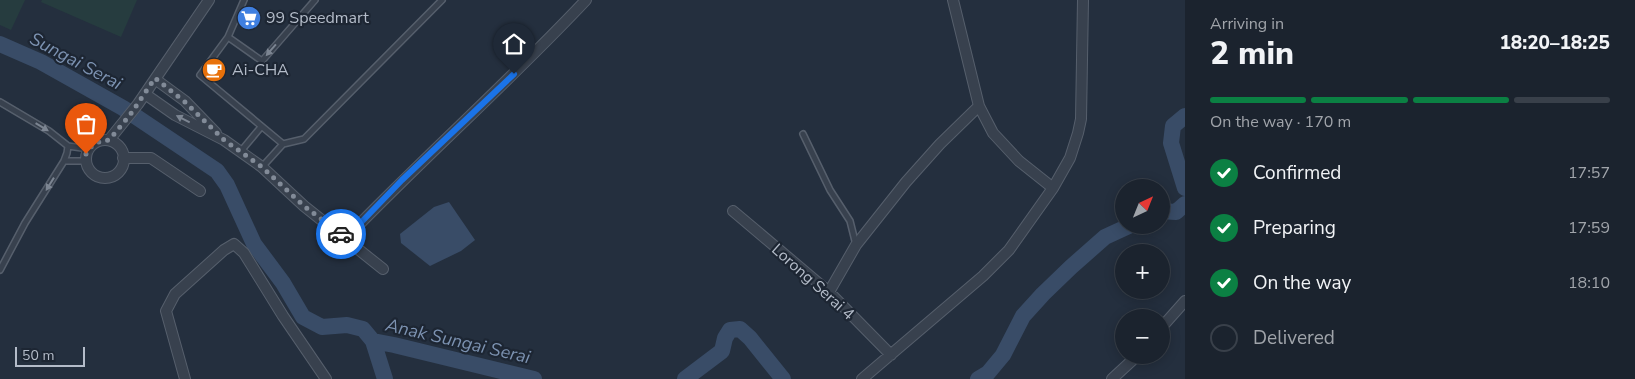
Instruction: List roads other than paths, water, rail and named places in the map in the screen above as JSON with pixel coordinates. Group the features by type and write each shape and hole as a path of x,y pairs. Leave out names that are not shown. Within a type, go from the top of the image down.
{"street":[{"path":"109,140 120,149 123,158 122,168 118,173 106,178 94,175 88,168 86,161 89,148 98,142 109,140 122,125 209,0"},
{"path":"346,238 402,180 542,47 586,0"},
{"path":"953,0 979,106 993,133 1019,161 1053,188"},
{"path":"862,379 983,276 1009,250 1053,188 1070,158 1081,119 1083,0"},
{"path":"155,78 185,102 224,140"},
{"path":"144,94 175,115 224,140 241,151 262,167 304,206 383,269"},
{"path":"829,292 856,245 940,144 979,106"},
{"path":"123,158 151,158 200,191"},
{"name":"Lorong Serai 4","path":"733,211 829,292 891,355"},
{"path":"185,379 166,311 175,294 224,250 234,244 244,253 283,316 326,379"},
{"path":"1170,318 1185,301"},
{"path":"1112,379 1128,364"}],"lane":[{"path":"244,0 228,37 200,75 283,144"},
{"path":"228,37 262,60 315,0"},
{"path":"262,167 283,144 304,139 442,0"},
{"path":"0,102 49,131 68,146 89,148"},
{"path":"241,151 261,127"},
{"path":"803,134 830,190 850,221 856,245"},
{"path":"0,270 25,223 64,161 68,153 68,146"},
{"path":"64,161 86,161"}],"water":[{"path":"449,202 475,240 461,251 430,266 401,243 400,234 434,207"}],"waterway":[{"name":"Sungai Serai","path":"0,44 41,62 123,108 217,171 227,185 254,244 283,283 303,317 322,327 347,325 363,329 373,341 385,379"},
{"name":"Anak Sungai Serai","path":"1185,116 1173,126 1171,143 1185,188"},
{"name":"Anak Sungai Serai","path":"1170,212 1176,212 1185,204"},
{"name":"Anak Sungai Serai","path":"978,379 988,373 1003,355 1023,316 1043,294 1105,237 1115,232"},
{"name":"Anak Sungai Serai","path":"685,379 722,351 725,338 730,330 740,329 750,338 783,379"},
{"name":"Anak Sungai Serai","path":"373,341 534,379"}],"place":[{"name":"99 Speedmart","path":"249,18"},
{"name":"Ai-CHA","path":"214,70"}]}
